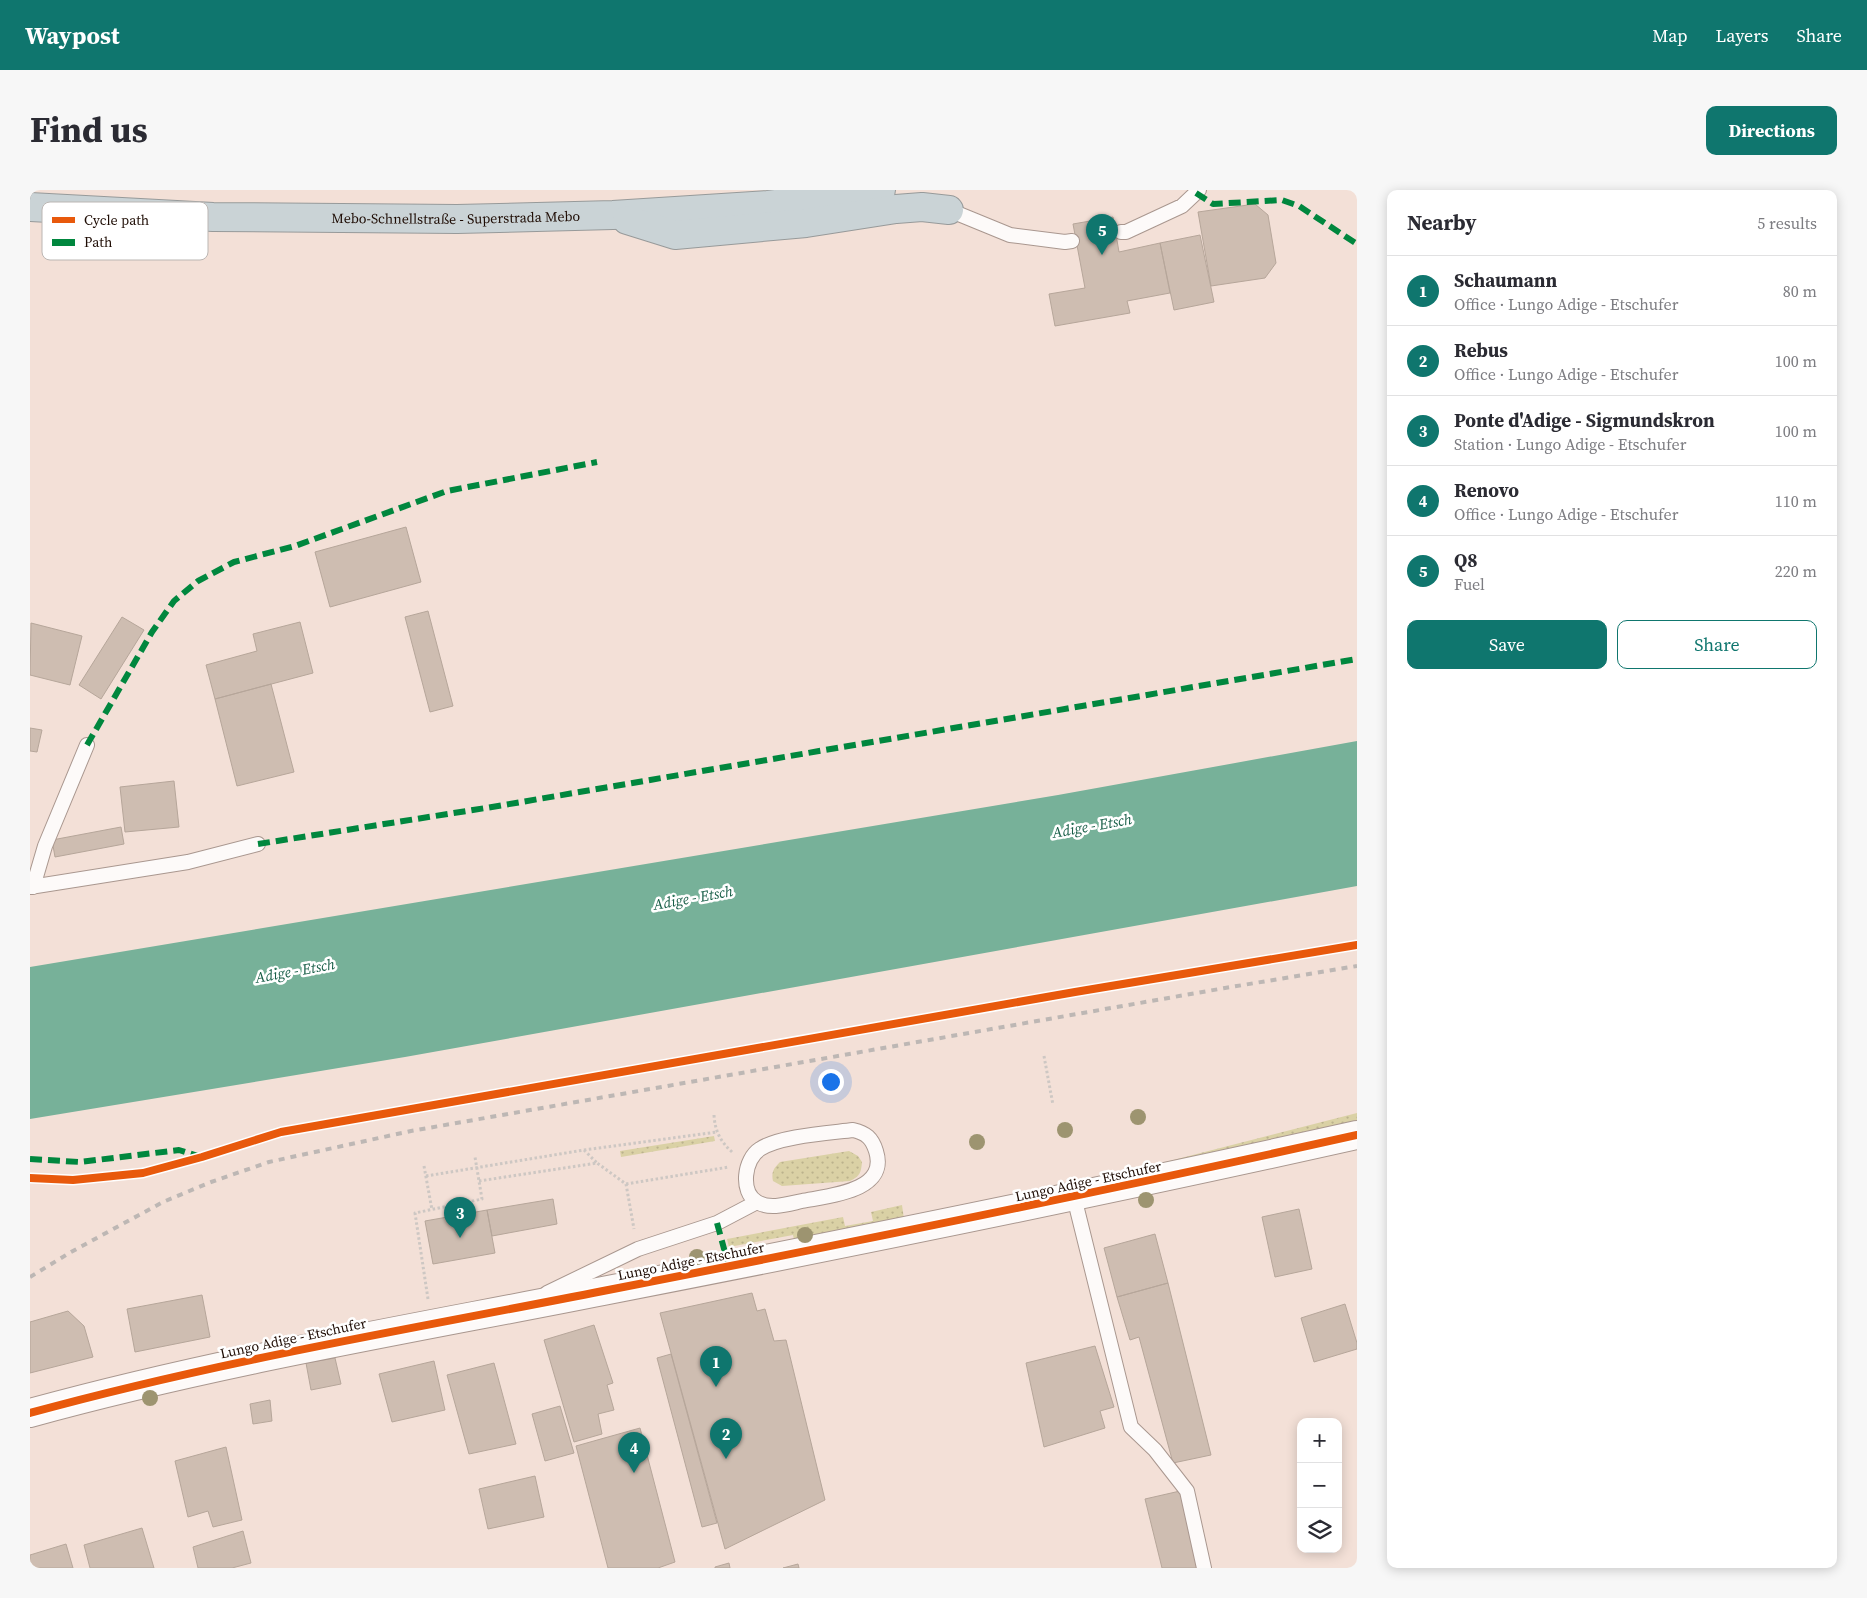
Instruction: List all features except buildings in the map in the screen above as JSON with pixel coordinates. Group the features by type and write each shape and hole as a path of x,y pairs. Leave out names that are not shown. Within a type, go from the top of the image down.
{"highway":[{"name":"Mebo-Schnellstraße - Superstrada Mebo","path":"208,217 457,219 613,215 768,205 881,190"},
{"path":"613,215 675,235 806,223 896,209 948,210"}],"street":[{"name":"Lungo Adige - Etschufer","path":"30,1413 106,1392 218,1367 432,1323 856,1242 1074,1197 1357,1135"}],"lane":[{"path":"1121,232 1126,232 1182,206 1199,190"},
{"path":"948,210 1010,236 1064,242 1072,241"},
{"path":"87,745 45,846 31,887 188,862 258,844"},
{"path":"518,1308 638,1249 717,1223 756,1202 772,1206 851,1192 873,1177 877,1166 878,1154 873,1142 865,1133 853,1130 782,1141 761,1148 752,1155 747,1166 746,1175 748,1187 756,1202"},
{"path":"1074,1197 1130,1427 1155,1450 1187,1491 1204,1568"}],"path":[{"path":"1044,1056 1053,1106"},
{"path":"714,1115 720,1141 747,1166"},
{"path":"426,1176 584,1150 717,1132"},
{"path":"584,1150 626,1184 638,1249"},
{"path":"432,1323 415,1213 482,1199 475,1157"},
{"path":"479,1181 598,1163"},
{"path":"424,1166 432,1210"},
{"path":"626,1184 722,1168 747,1166"}],"shaded area":[{"path":"1357,1113 1357,1128 796,1249 793,1235 729,1247 727,1239 843,1217 845,1226 873,1221 871,1212 902,1205 904,1219 1142,1168"},
{"path":"714,1136 715,1141 621,1157 620,1151"},
{"path":"849,1151 858,1156 862,1162 859,1174 850,1181 782,1186 773,1181 772,1175 780,1162"}],"water":[{"name":"Adige - Etsch","path":"1357,741 1357,886 405,1057 30,1119 30,967 1058,795"}],"railway":[{"path":"30,1277 71,1252 163,1202 211,1182 269,1162 411,1131 1357,966"}],"marked path":[{"path":"1196,193 1213,204 1282,200 1299,206 1357,244"},
{"path":"87,745 152,632 174,601 198,581 234,562 295,546 447,491 597,462"},
{"path":"258,844 492,807 1357,659"},
{"path":"30,1159 80,1162 179,1150 198,1156"},
{"path":"717,1223 729,1267"}],"cycle path":[{"path":"30,1178 73,1180 143,1173 281,1132 1075,992 1357,945"},
{"path":"30,1413 172,1377 886,1235 1357,1135"}],"place":[{"name":"Q8","path":"1102,255"},
{"name":"Ponte d'Adige - Sigmundskron","path":"460,1238"},
{"name":"Schaumann","path":"716,1387"},
{"name":"Rebus","path":"726,1459"},
{"name":"Renovo","path":"634,1473"}]}
